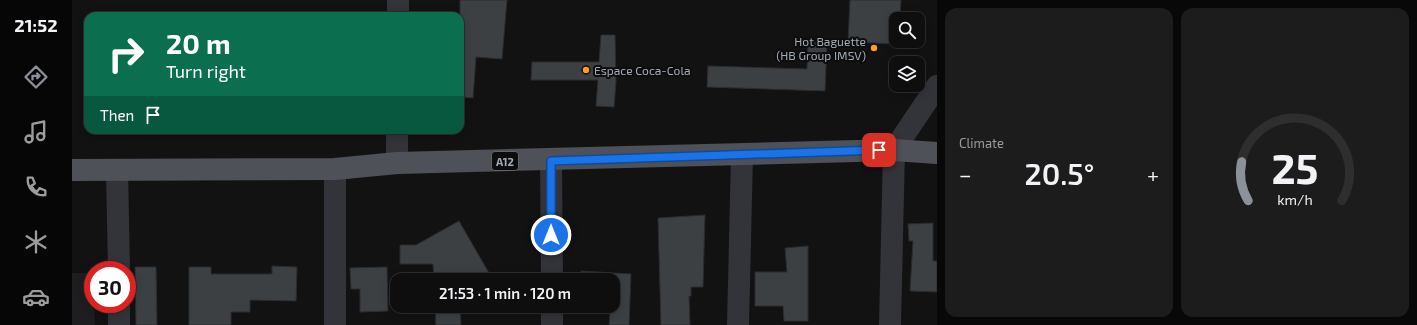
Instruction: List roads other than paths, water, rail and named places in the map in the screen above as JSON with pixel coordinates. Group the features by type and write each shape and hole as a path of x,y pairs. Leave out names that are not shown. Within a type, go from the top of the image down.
{"main road":[{"name":"A12","path":"72,170 335,168 397,164 551,161 894,150 937,152"}],"street":[{"path":"398,0 398,12"},
{"path":"890,325 894,150 937,86"},
{"path":"397,134 397,164"},
{"path":"738,325 742,155"},
{"path":"551,161 552,273"},
{"path":"335,168 335,325"},
{"path":"117,170 119,261"},
{"path":"119,313 119,325"},
{"path":"552,313 552,325"}],"place":[{"name":"Hot Baguette (HB Group IMSV)","path":"874,48"},
{"name":"Espace Coca-Cola","path":"586,70"}]}
